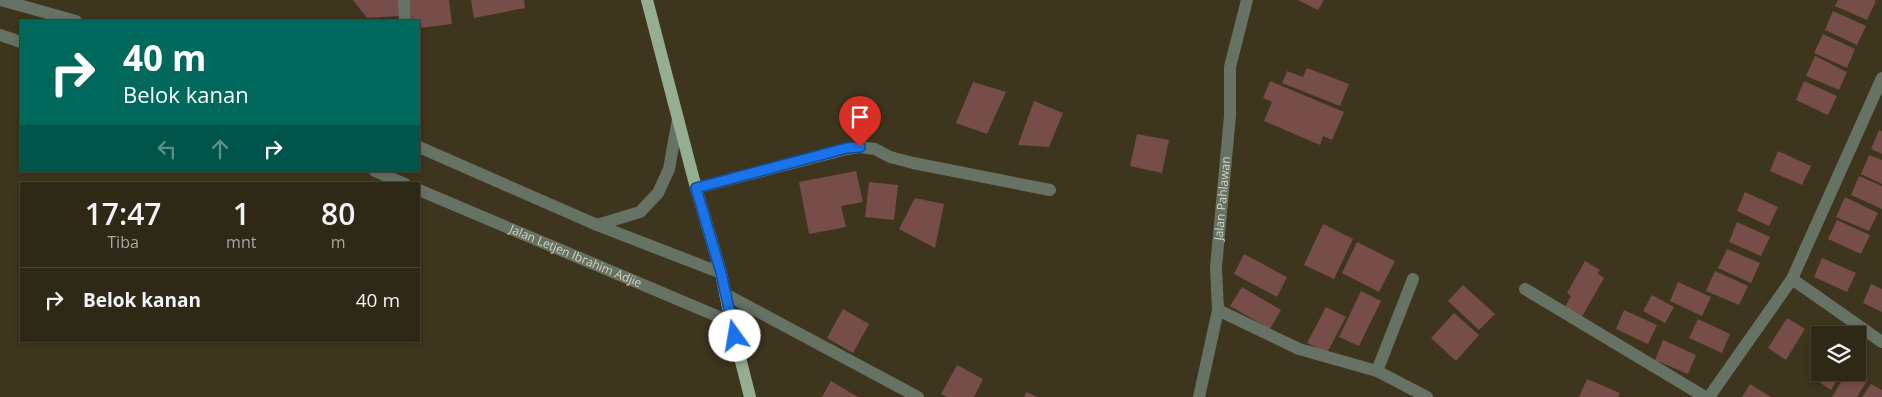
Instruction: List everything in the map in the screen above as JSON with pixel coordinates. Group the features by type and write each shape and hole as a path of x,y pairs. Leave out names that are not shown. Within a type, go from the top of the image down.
{"main road":[{"path":"646,0 696,188 721,273 750,397"}],"street":[{"path":"1,0 72,20"},
{"path":"404,0 405,20"},
{"name":"Jalan Pahlawan","path":"1200,397 1218,310 1218,244 1230,116 1230,67 1247,0"},
{"path":"0,35 20,42"},
{"path":"1709,397 1792,279 1882,78"},
{"path":"597,225 640,212 658,193 669,169 678,119"},
{"path":"420,147 597,225 721,273"},
{"path":"696,188 847,148 860,147 875,149 890,157 913,163 1050,190"},
{"path":"377,172 400,182"},
{"name":"Jalan Letjen Ibrahim Adjie","path":"420,190 731,322"},
{"path":"1377,371 1413,279"},
{"path":"1792,279 1882,342"},
{"path":"1525,289 1705,397"},
{"path":"725,294 918,397"},
{"path":"1218,310 1299,349 1377,371 1427,397"}],"building":[{"path":"353,0 399,0 400,16 367,18"},
{"path":"409,0 449,0 452,24 420,28 420,20 412,20"},
{"path":"471,0 524,0 525,8 474,18"},
{"path":"1298,0 1324,0 1318,10"},
{"path":"1838,0 1876,1 1867,20 1835,6"},
{"path":"1833,11 1866,26 1857,45 1825,30"},
{"path":"1823,34 1855,49 1847,68 1814,53"},
{"path":"1815,56 1847,72 1839,90 1806,76"},
{"path":"1307,68 1349,84 1340,106 1282,83 1287,71 1303,77"},
{"path":"1270,81 1344,112 1332,140 1323,136 1320,145 1264,121 1272,102 1263,98"},
{"path":"1804,81 1837,96 1828,115 1796,100"},
{"path":"973,82 1006,92 987,134 956,123"},
{"path":"1034,101 1063,113 1049,147 1018,145"},
{"path":"1879,130 1882,131 1882,154 1871,149"},
{"path":"1137,134 1169,140 1162,173 1130,166"},
{"path":"1778,151 1811,166 1802,185 1770,171"},
{"path":"1869,155 1882,160 1882,184 1861,174"},
{"path":"856,171 863,202 841,206 846,227 809,234 799,182"},
{"path":"1859,176 1882,186 1882,209 1851,195"},
{"path":"869,182 898,185 894,220 865,217"},
{"path":"1745,192 1778,207 1769,226 1737,211"},
{"path":"1845,197 1878,213 1869,231 1836,217"},
{"path":"915,198 944,204 935,248 899,229"},
{"path":"1837,220 1870,235 1861,254 1828,239"},
{"path":"1737,222 1770,237 1761,256 1729,242"},
{"path":"1323,224 1353,239 1334,279 1304,265"},
{"path":"1357,242 1395,261 1379,292 1342,273"},
{"path":"1727,249 1760,263 1751,283 1718,268"},
{"path":"1244,254 1287,277 1277,297 1234,274"},
{"path":"1822,258 1856,273 1847,292 1814,277"},
{"path":"1585,261 1600,270 1598,274 1604,278 1580,320 1563,310 1571,296 1567,293"},
{"path":"1715,271 1748,286 1739,305 1706,291"},
{"path":"1678,282 1711,297 1702,316 1670,301"},
{"path":"1871,284 1882,289 1882,312 1863,303"},
{"path":"1463,285 1495,314 1479,330 1448,301"},
{"path":"1242,287 1281,310 1270,329 1230,306"},
{"path":"1361,291 1381,301 1359,346 1339,337"},
{"path":"1652,295 1674,307 1665,323 1643,311"},
{"path":"1326,307 1346,317 1327,353 1307,343"},
{"path":"843,309 869,324 853,353 827,338"},
{"path":"1624,310 1657,325 1648,344 1616,329"},
{"path":"1454,313 1479,335 1456,361 1431,338"},
{"path":"1787,318 1805,329 1786,360 1768,348"},
{"path":"1698,319 1730,334 1722,353 1689,338"},
{"path":"1663,340 1696,355 1688,374 1655,360"},
{"path":"957,365 983,379 974,397 947,397 941,394"},
{"path":"1866,378 1868,379 1857,397 1832,397 1842,381 1866,381"},
{"path":"1587,379 1620,393 1618,397 1579,397"},
{"path":"831,381 858,397 822,397"},
{"path":"1818,381 1836,381 1831,390"},
{"path":"1750,384 1771,397 1742,397"},
{"path":"1871,384 1882,390 1882,397 1862,397"},
{"path":"1026,392 1038,397 1024,397"}],"route":[{"path":"735,336 721,273 696,188 847,148 860,147"}]}
